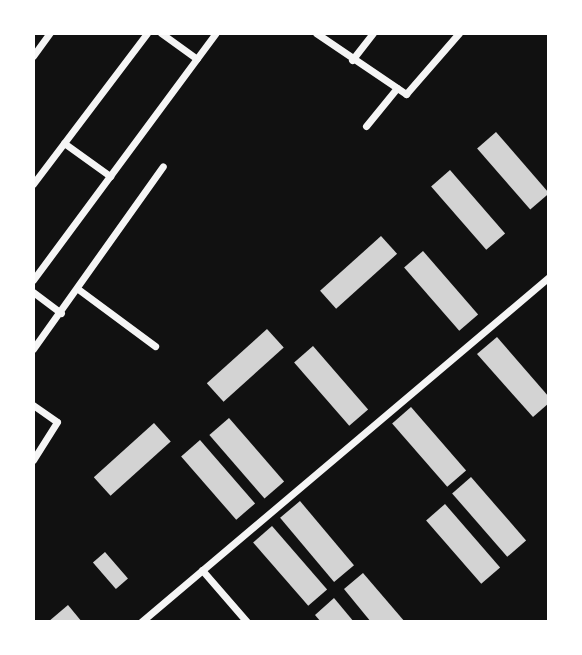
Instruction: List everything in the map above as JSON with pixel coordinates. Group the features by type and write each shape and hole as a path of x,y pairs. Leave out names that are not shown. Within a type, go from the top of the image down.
{"street":[{"path":"33,56 50,33"},
{"path":"33,184 147,33"},
{"path":"161,33 197,60"},
{"path":"33,280 216,33"},
{"path":"316,33 352,60 406,94 459,33"},
{"path":"352,60 373,33"},
{"path":"366,126 397,89"},
{"path":"64,143 110,176"},
{"path":"33,349 163,166"},
{"path":"141,622 549,277"},
{"path":"78,289 155,346"},
{"path":"33,292 61,313"},
{"path":"33,405 57,422 33,460"},
{"path":"202,570 247,622"}],"building":[{"path":"496,132 549,193 530,210 477,148"},
{"path":"450,170 505,233 486,250 431,186"},
{"path":"381,236 397,254 336,309 320,291"},
{"path":"423,251 478,314 459,331 404,267"},
{"path":"267,329 284,348 224,402 207,383"},
{"path":"497,337 549,397 549,403 533,417 477,354"},
{"path":"313,346 368,409 349,426 294,362"},
{"path":"411,407 466,470 447,487 392,423"},
{"path":"229,418 284,481 264,498 209,435"},
{"path":"154,423 171,442 111,496 94,477"},
{"path":"200,440 255,503 236,520 181,456"},
{"path":"471,477 526,540 507,557 452,493"},
{"path":"300,501 354,565 334,582 280,518"},
{"path":"445,504 500,567 481,584 426,520"},
{"path":"272,526 327,589 308,606 253,542"},
{"path":"105,552 128,578 116,589 93,562"},
{"path":"363,573 405,622 371,622 344,589"},
{"path":"334,598 354,622 321,622 315,615"},
{"path":"68,605 82,622 48,622"}]}
